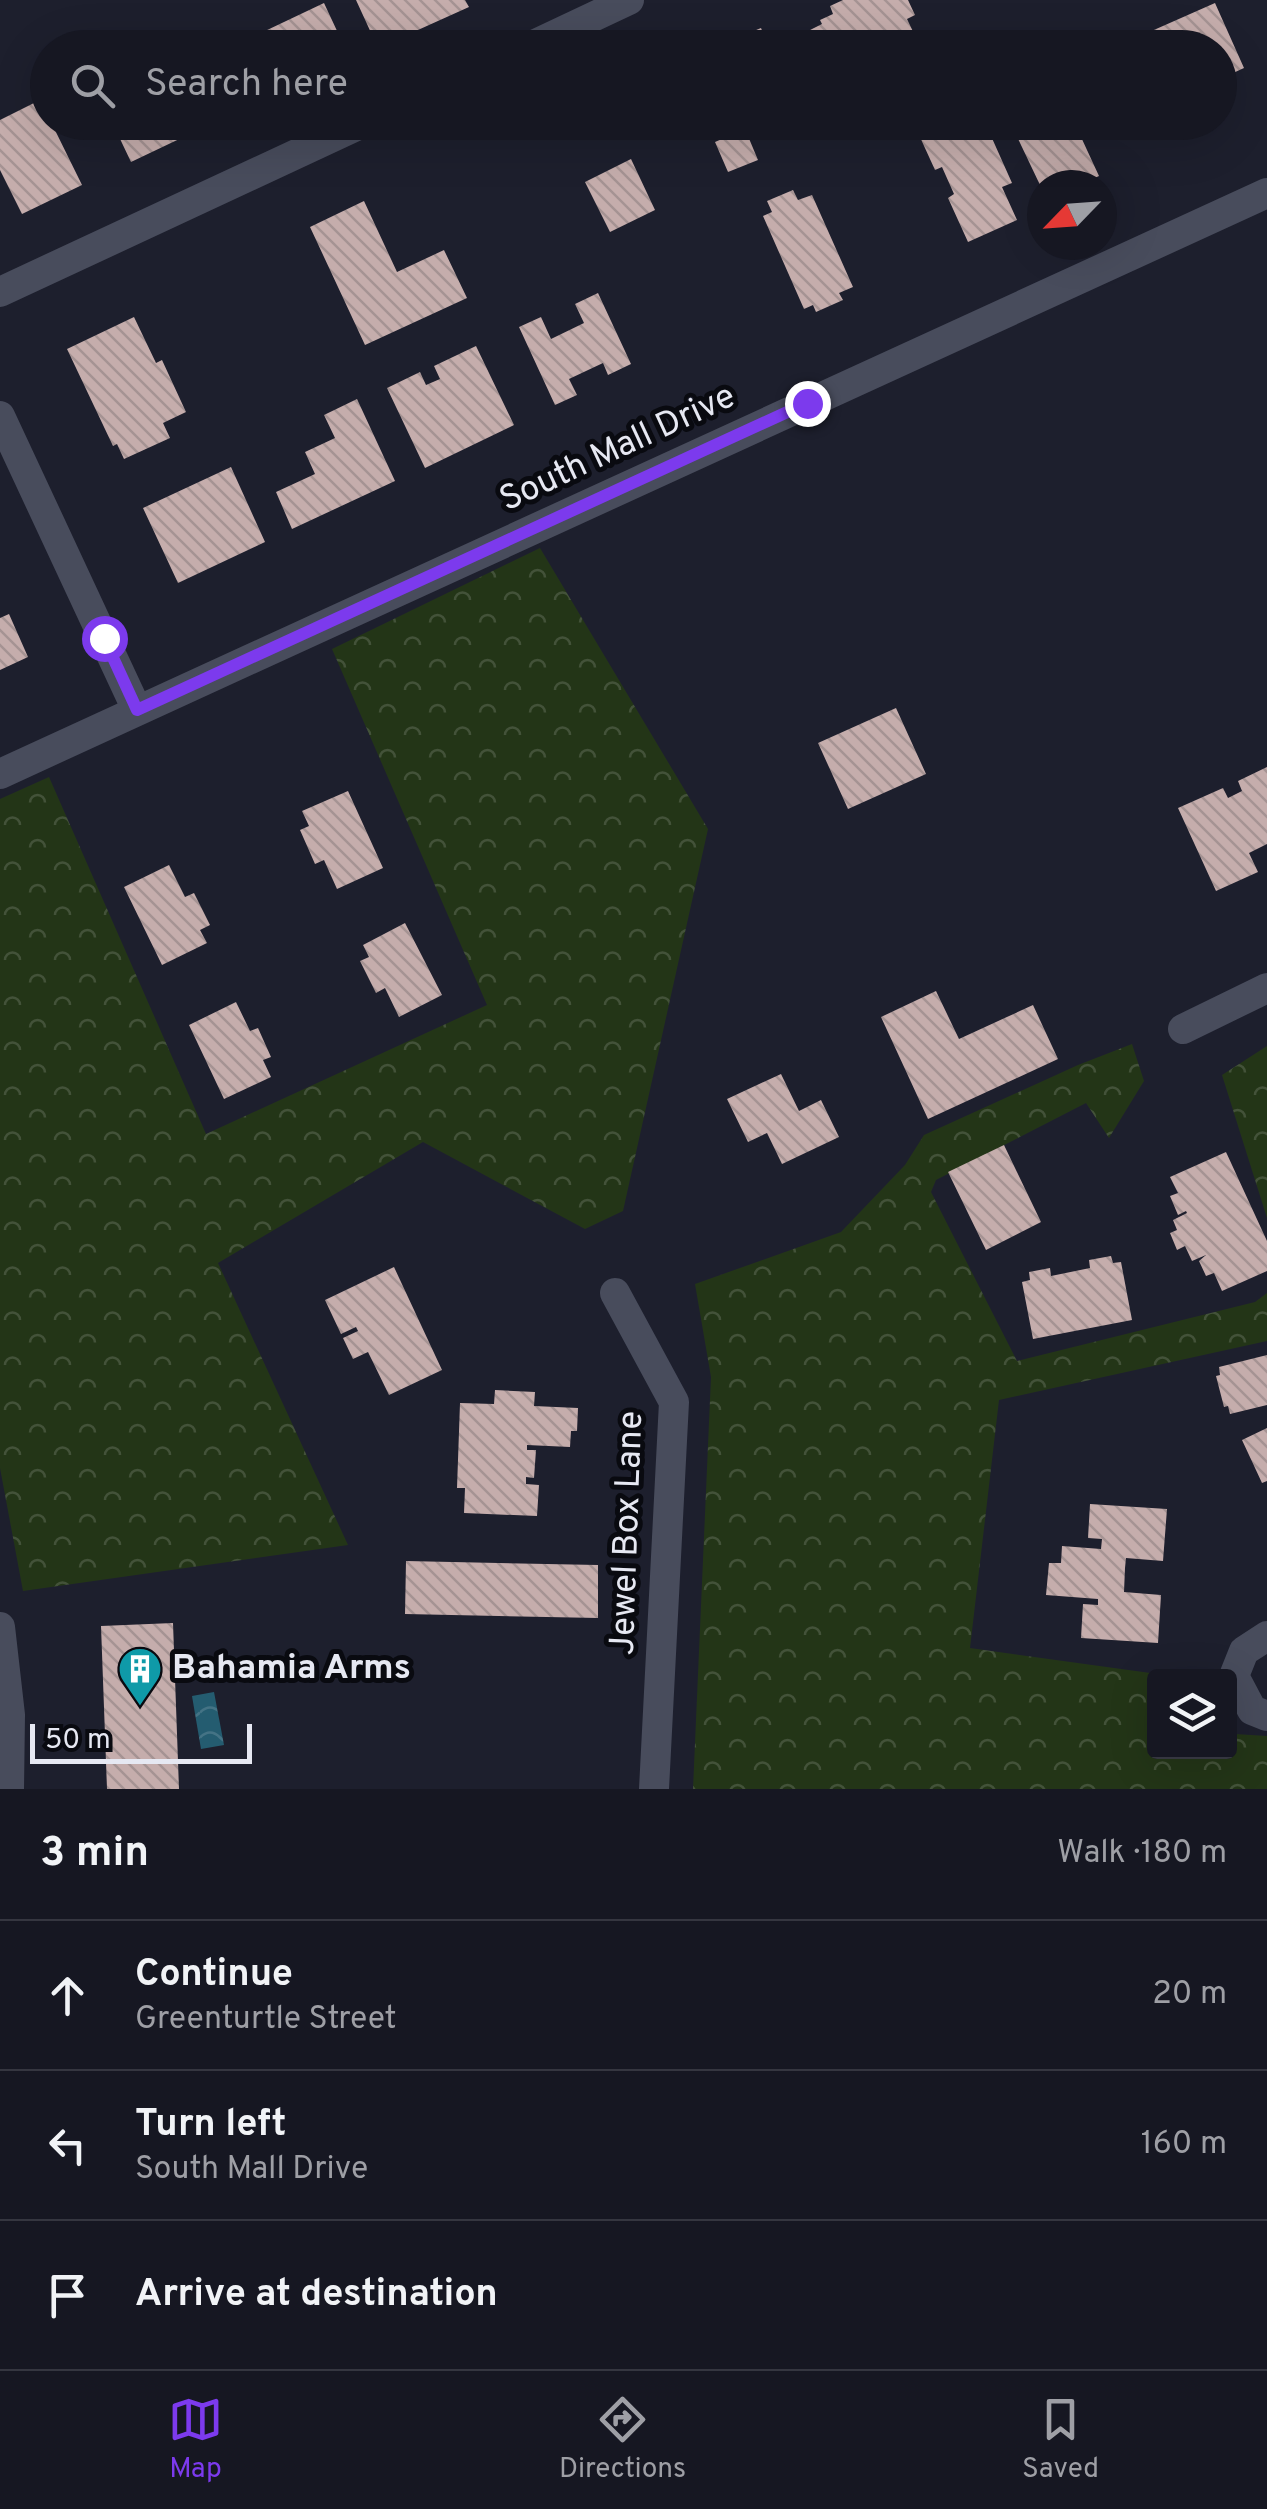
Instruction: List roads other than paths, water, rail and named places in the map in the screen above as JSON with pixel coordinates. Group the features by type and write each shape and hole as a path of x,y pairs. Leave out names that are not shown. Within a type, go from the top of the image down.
{"street":[{"path":"565,30 629,0"},
{"path":"0,292 326,140"},
{"name":"South Mall Drive","path":"0,774 1267,193"},
{"path":"0,416 137,710"},
{"path":"1183,1029 1267,988"},
{"name":"Jewel Box Lane","path":"615,1294 674,1402 654,1789"},
{"path":"0,1627 9,1789"},
{"path":"1267,1636 1244,1652 1234,1676 1252,1710 1267,1716"}],"water":[{"path":"214,1692 224,1745 201,1749 192,1696"}],"place":[{"name":"Bahamia Arms","path":"140,1707"}]}
